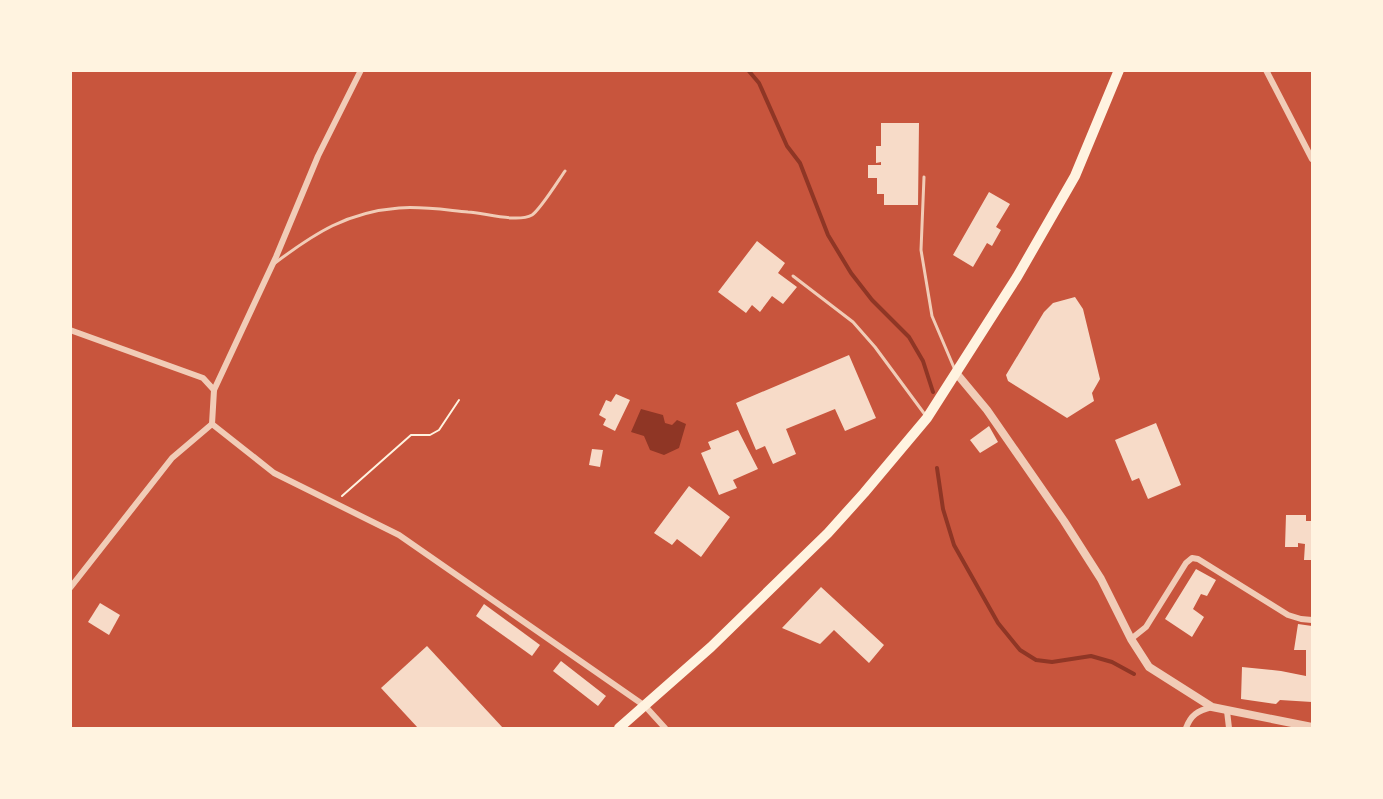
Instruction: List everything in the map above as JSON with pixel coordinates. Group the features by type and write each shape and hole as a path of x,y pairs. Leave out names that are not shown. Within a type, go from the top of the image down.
{"main road":[{"path":"619,729 711,647 828,532 864,494 927,418 1017,277 1076,176 1119,70"}],"street":[{"path":"70,588 172,458 212,424 214,390 318,156 360,70"},
{"path":"1266,70 1312,159"},
{"path":"70,330 203,378 214,390"},
{"path":"957,374 987,410 1064,521 1101,579 1131,639 1149,667 1212,707 1312,727"},
{"path":"212,424 273,473 399,535 645,706 665,729"},
{"path":"1131,639 1146,627 1191,558 1198,559 1288,615 1312,620"},
{"path":"1186,729 1190,717 1212,707"},
{"path":"1227,711 1229,729"}],"lane":[{"path":"271,266 312,236 343,220 371,211 401,208 469,212 521,219 533,214 565,171"},
{"path":"924,177 921,250 932,316 957,374"},
{"path":"793,276 853,322 876,347 927,418"}],"path":[{"path":"335,502 411,435 430,435 439,430 459,400"}],"shaded area":[{"path":"641,409 663,415 665,423 672,425 677,420 686,424 679,448 664,455 650,450 644,436 631,432"}],"building":[{"path":"881,123 919,123 918,205 884,205 884,194 877,194 877,178 868,178 868,165 881,165 881,162 876,163 876,146 881,146"},
{"path":"989,192 1010,204 996,227 1001,230 992,246 987,243 973,267 953,255"},
{"path":"757,241 785,263 778,273 797,287 783,304 772,296 760,312 752,305 746,313 718,292"},
{"path":"1075,297 1083,309 1100,379 1092,393 1094,401 1067,418 1008,381 1006,375 1044,312 1053,303"},
{"path":"849,355 876,418 845,431 835,409 786,429 796,454 773,464 765,446 756,450 736,403"},
{"path":"616,394 630,400 615,431 603,425 606,419 599,415 606,400 611,402"},
{"path":"1156,423 1181,485 1148,499 1139,478 1132,481 1115,440"},
{"path":"989,426 998,442 980,453 970,440"},
{"path":"738,430 758,469 733,480 737,488 719,495 701,453 711,449 708,442"},
{"path":"592,449 603,450 600,467 589,465"},
{"path":"689,486 730,517 701,557 677,539 672,545 654,533"},
{"path":"1286,515 1306,515 1306,521 1312,521 1312,560 1304,560 1305,544 1298,543 1298,547 1285,547"},
{"path":"1196,569 1216,580 1207,596 1201,594 1193,609 1204,617 1192,637 1165,619"},
{"path":"821,587 884,645 869,663 834,630 820,644 782,628"},
{"path":"100,603 120,615 109,635 88,622"},
{"path":"484,604 540,645 532,656 476,616"},
{"path":"1298,624 1312,626 1312,702 1280,700 1276,704 1241,699 1242,667 1306,676 1306,650 1294,650"},
{"path":"427,646 503,728 418,728 381,688"},
{"path":"561,661 606,696 598,706 553,671"}],"waterway":[{"path":"748,70 759,83 787,146 800,163 828,235 851,273 872,300 909,337 923,361 933,392"},
{"path":"937,468 943,509 954,545 998,623 1020,650 1036,660 1052,662 1091,656 1112,662 1134,674"}]}
